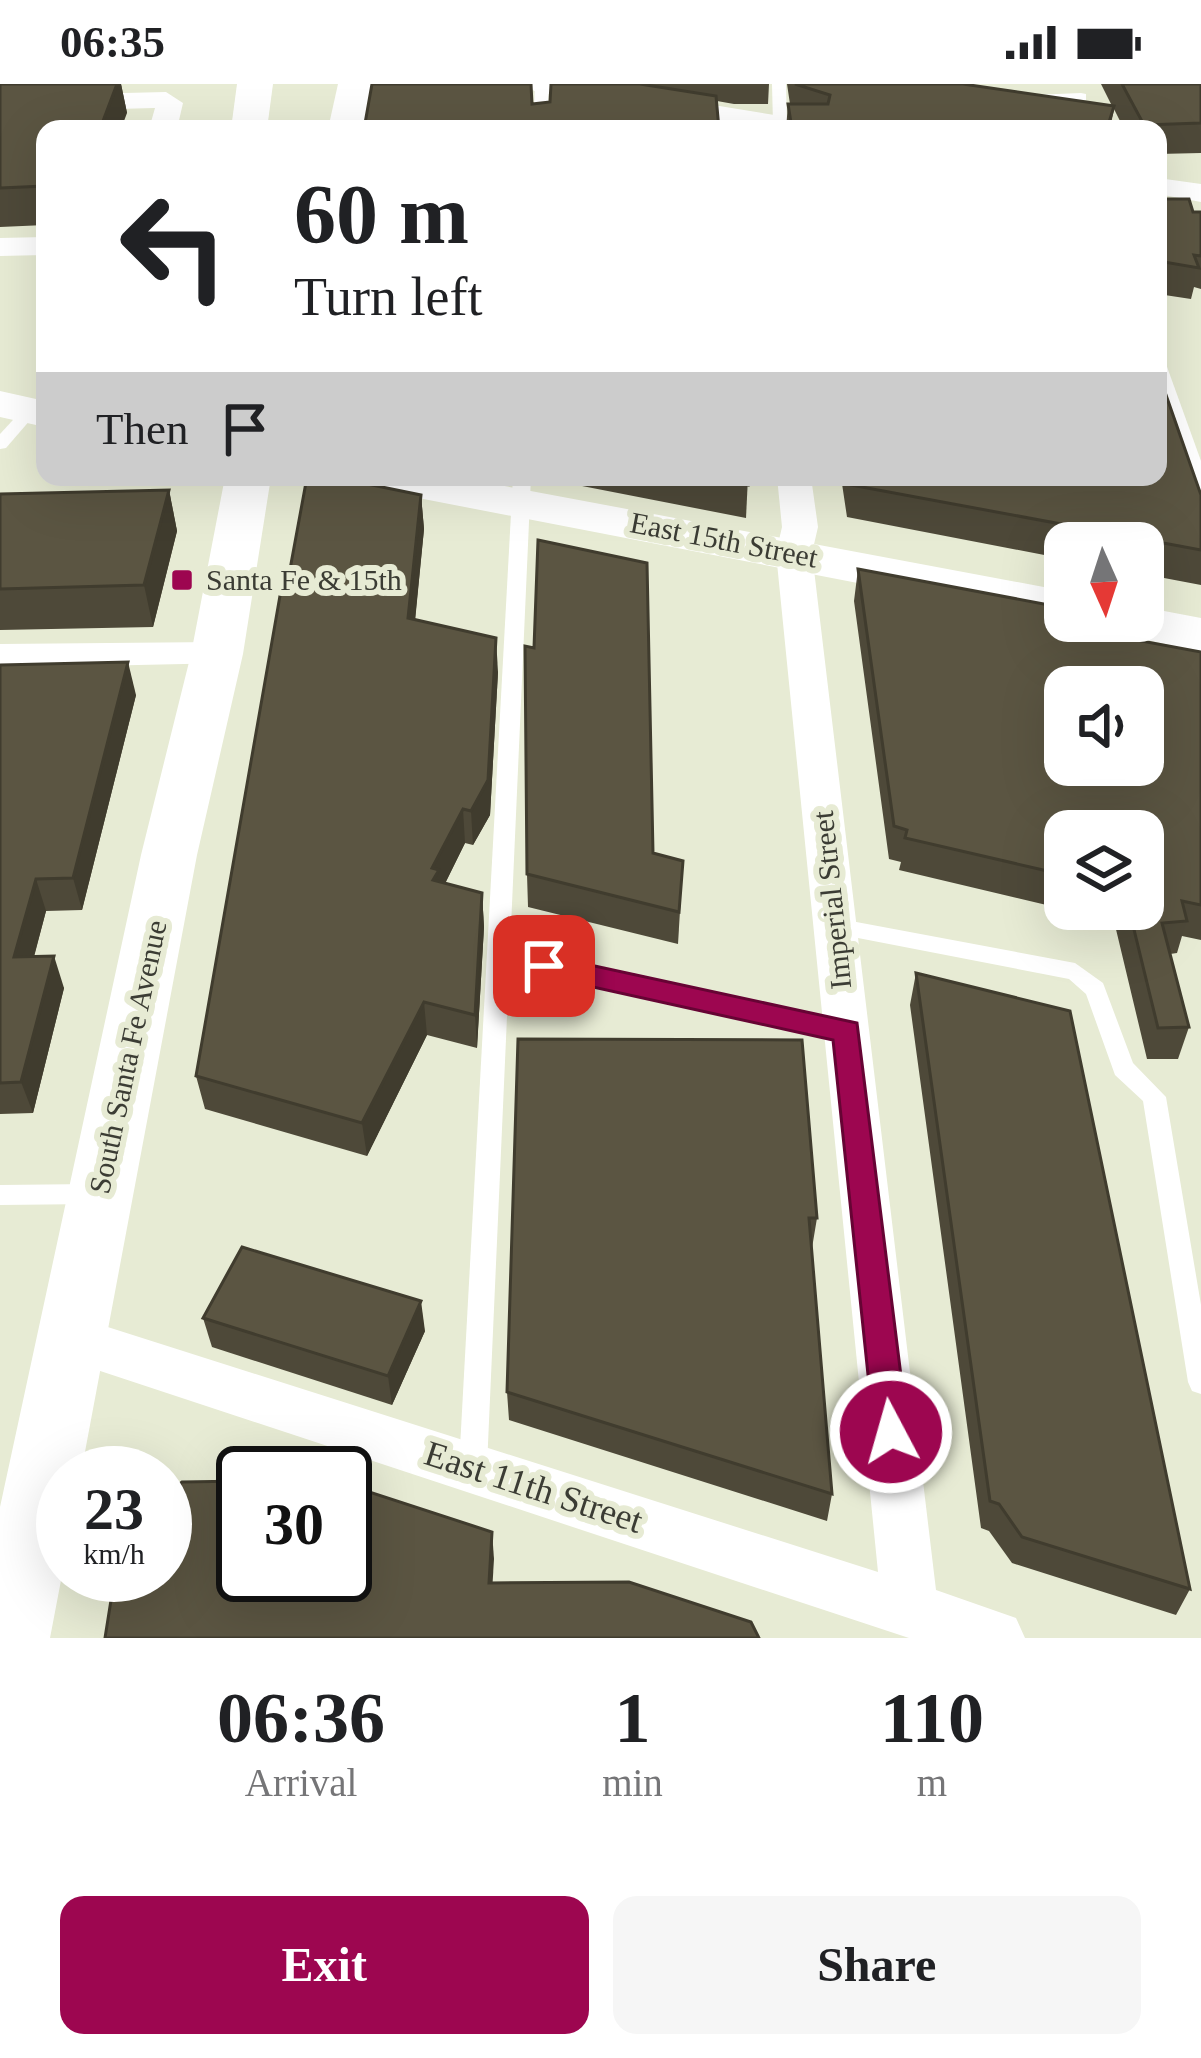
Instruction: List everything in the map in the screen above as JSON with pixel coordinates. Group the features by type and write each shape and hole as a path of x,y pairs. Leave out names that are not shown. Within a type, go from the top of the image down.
{"main road":[{"path":"250,120 255,84"},
{"path":"351,120 358,84"},
{"name":"South Santa Fe Avenue","path":"11,1638 100,1194 217,654 246,486"},
{"name":"East 15th Street","path":"478,486 521,490 794,553 1044,603"},
{"path":"1164,627 1201,634"}],"street":[{"path":"539,84 741,120"},
{"path":"0,104 151,94 170,103 165,120"},
{"path":"1167,187 1201,193"},
{"path":"0,247 36,246"},
{"name":"Imperial Street","path":"795,486 800,526 794,553 911,1624"},
{"path":"0,656 217,654"},
{"name":"East 11th Street","path":"70,1338 473,1466 911,1624 996,1638"}],"lane":[{"path":"539,84 540,120"},
{"path":"765,120 779,84"},
{"path":"1013,100 1081,98"},
{"path":"1167,389 1201,485"},
{"path":"473,1466 521,490"},
{"path":"835,926 1059,966 1095,989 1123,1068 1154,1097 1201,1382"},
{"path":"544,966 847,1032"},
{"path":"0,1195 100,1194"}],"building":[{"path":"0,84 117,84 103,120 36,120 36,186 0,188"},
{"path":"372,84 531,84 532,104 550,102 551,84 640,84 716,96 718,120 366,120"},
{"path":"795,84 963,84 1114,106 1110,120 791,120 788,104 828,104 830,95"},
{"path":"1122,84 1201,84 1201,123 1141,120"},
{"path":"1167,199 1189,199 1193,212 1201,212 1201,256 1194,255 1199,268 1167,263"},
{"path":"1167,398 1201,495 1201,550 1164,543 1164,522 1050,522 856,486 1167,486"},
{"path":"305,486 377,486 421,495 408,618 496,638 488,780 471,811 463,809 432,868 439,870 433,880 482,893 475,1015 424,1002 362,1123 196,1076 281,590 286,591"},
{"path":"169,490 144,585 0,589 0,494"},
{"path":"538,540 647,563 653,853 683,861 679,912 527,874 525,646 534,648"},
{"path":"858,569 1044,604 1044,642 1147,642 1201,652 1201,905 1182,901 1187,921 1164,923 1164,810 1044,810 1044,870 905,838 907,830 894,826"},
{"path":"128,662 73,878 36,879 14,957 54,956 21,1082 0,1083 0,665"},
{"path":"1134,930 1164,930 1189,1027 1158,1028"},
{"path":"916,973 1070,1011 1190,1589 1022,1537 999,1504 990,1501"},
{"path":"518,1039 802,1040 817,1218 809,1218 832,1494 507,1392"},
{"path":"242,1247 421,1301 388,1376 203,1318"},
{"path":"216,1481 216,1602 372,1602 372,1493 492,1532 489,1583 629,1582 751,1622 759,1638 105,1638 111,1602 192,1602 192,1482"}],"place":[{"name":"Santa Fe & 15th","path":"182,580"}],"route":[{"path":"544,966 847,1032 891,1432"}]}
